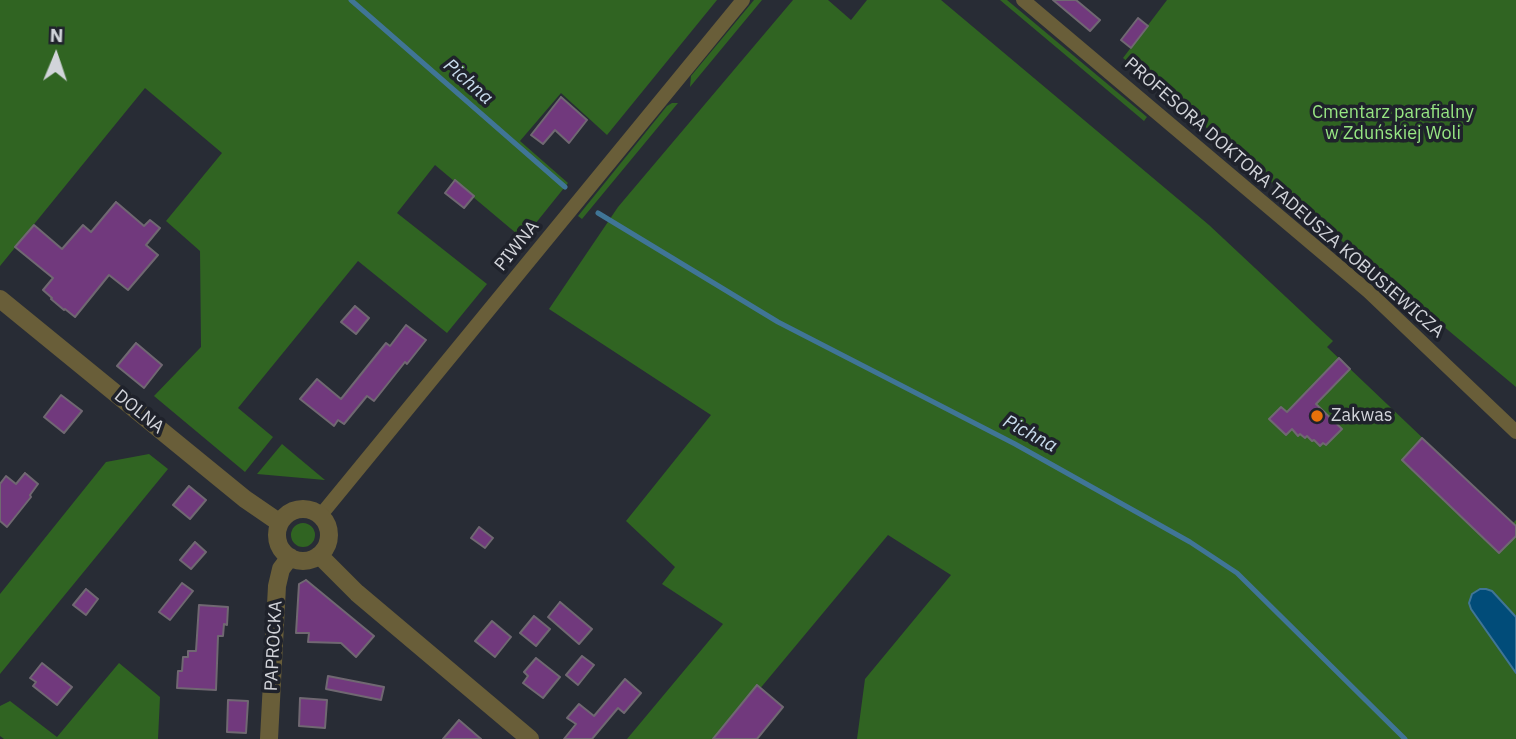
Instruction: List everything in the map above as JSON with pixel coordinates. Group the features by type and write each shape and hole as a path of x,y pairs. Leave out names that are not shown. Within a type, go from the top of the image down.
{"street":[{"name":"PIWNA","path":"320,516 743,0"},
{"name":"PROFESORA DOKTORA TADEUSZA KOBUSIEWICZA","path":"1023,0 1369,292 1516,432"},
{"name":"DOLNA","path":"0,299 245,499 280,523"},
{"path":"299,509 306,509 320,516 329,531 325,548 319,555 305,561 289,557 278,541 280,523 291,512 299,509"},
{"path":"319,555 357,593 530,739"},
{"name":"PAPROCKA","path":"269,739 277,586 281,569 289,557"}],"green space":[{"path":"0,0 717,0 607,135 561,93 520,141 568,183 523,239 435,165 397,213 487,284 447,333 358,261 238,408 273,437 245,472 154,396 201,347 200,251 166,221 222,153 145,88 0,266"},
{"path":"754,0 762,0 690,87 691,76"},
{"path":"793,0 828,0 851,20 867,0 941,0 1209,225 1333,341 1327,347 1469,482 1454,498 1497,539 1516,520 1516,739 857,739 865,679 951,575 888,535 718,739 627,739 723,624 662,584 675,567 626,521 711,415 549,309 618,207"},
{"path":"1000,0 1007,0 1147,117 1144,121"},
{"name":"Cmentarz parafialny w Zduńskiej Woli","path":"1167,0 1516,0 1516,387 1123,58"},
{"path":"678,103 582,219 578,216 667,106"},
{"path":"282,444 325,480 257,474"},
{"path":"149,454 168,469 0,674 0,594 106,462"},
{"path":"303,523 312,526 315,535 312,544 303,547 294,544 291,535 294,526"},
{"path":"119,663 160,697 158,739 4,739 0,736 0,706 10,701 57,737"}],"water":[{"path":"1480,589 1492,591 1516,617 1516,673 1471,609 1469,603 1472,594"}],"building":[{"path":"1053,0 1076,0 1100,20 1090,31"},
{"path":"1138,18 1148,26 1131,48 1121,40"},
{"path":"561,97 587,120 569,143 555,130 543,144 531,135"},
{"path":"455,180 474,196 464,208 445,193"},
{"path":"116,202 144,226 150,220 160,228 146,245 158,255 128,290 109,275 75,317 43,290 53,278 15,247 34,225 62,249 83,225 91,232"},
{"path":"355,306 369,318 356,334 341,322"},
{"path":"406,325 426,340 374,401 367,396 344,424 338,420 334,426 300,399 317,379 341,399 386,343 390,346"},
{"path":"136,343 162,365 144,388 117,366"},
{"path":"1339,358 1350,369 1316,404 1342,429 1326,445 1323,443 1320,446 1307,436 1298,436 1292,429 1286,435 1269,419 1281,407 1287,412"},
{"path":"61,395 82,411 64,433 44,417"},
{"path":"1422,438 1516,526 1516,536 1499,553 1402,460"},
{"path":"25,473 38,484 7,527 0,521 0,484 6,476 16,484"},
{"path":"189,486 206,500 190,519 173,505"},
{"path":"479,527 493,538 485,548 471,538"},
{"path":"195,542 206,552 191,569 180,560"},
{"path":"306,580 374,636 356,657 341,643 308,642 309,633 296,633 299,584"},
{"path":"182,583 193,591 170,620 159,612"},
{"path":"86,589 98,599 86,615 73,605"},
{"path":"560,602 592,629 579,644 548,617"},
{"path":"199,605 228,607 227,625 224,624 223,636 218,636 216,690 177,688 178,671 182,671 183,657 188,657 188,651 196,651"},
{"path":"534,616 550,629 536,646 520,633"},
{"path":"492,621 511,637 495,657 475,641"},
{"path":"582,656 594,665 578,685 566,675"},
{"path":"536,658 560,677 543,698 523,683 528,676 524,672"},
{"path":"42,663 72,687 57,705 33,686 36,682 30,678"},
{"path":"328,676 384,687 381,700 326,689"},
{"path":"625,679 641,693 624,713 618,708 592,739 564,739 576,724 567,718 579,704 594,716"},
{"path":"757,685 783,707 757,739 713,739"},
{"path":"300,698 327,700 325,728 299,726"},
{"path":"228,700 248,701 246,733 227,732"},
{"path":"459,720 481,739 443,739"}],"waterway":[{"name":"Pichna","path":"351,0 565,187"},
{"name":"Pichna","path":"598,213 778,322 1015,444 1190,542 1237,573 1405,739"}],"place":[{"name":"Zakwas","path":"1317,416"}]}
